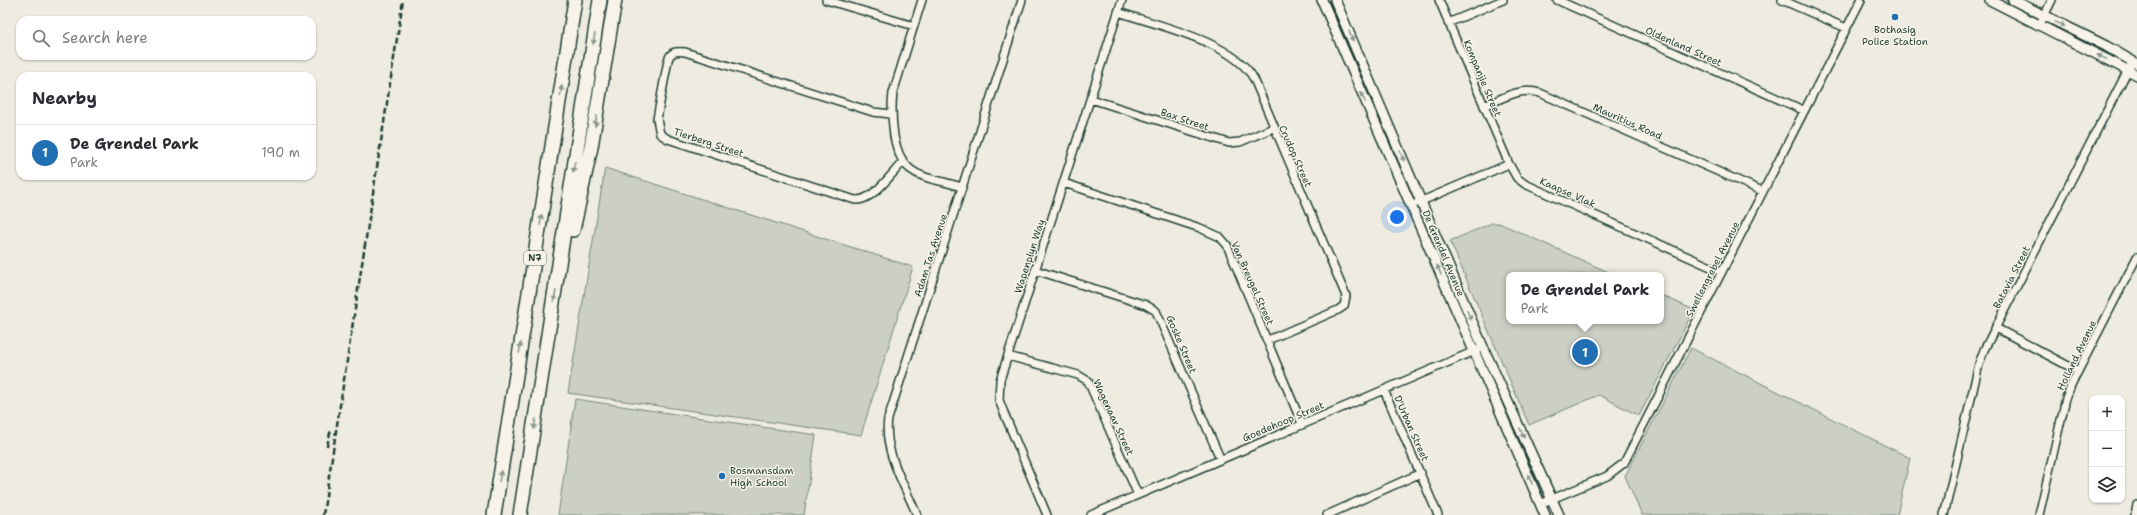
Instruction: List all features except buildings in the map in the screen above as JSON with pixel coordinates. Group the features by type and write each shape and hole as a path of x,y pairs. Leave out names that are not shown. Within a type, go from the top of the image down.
{"highway":[{"name":"N7","path":"494,515 575,0"},
{"name":"N7","path":"520,515 559,274 600,0"},
{"path":"559,274 569,248 591,147 615,0"}],"street":[{"path":"826,0 914,26"},
{"path":"922,0 893,93 892,114 897,151 902,162 912,172 962,187"},
{"name":"Adam Tas Avenue","path":"917,515 890,452 887,441 887,427 1022,0"},
{"name":"Wapenplyn Way","path":"1047,515 1000,400 1000,380 1122,0"},
{"name":"De Grendel Avenue","path":"1322,0 1545,515"},
{"name":"De Grendel Avenue","path":"1336,0 1483,347 1559,515"},
{"name":"Kompanjie Street","path":"1439,0 1509,164"},
{"path":"1448,23 1503,0"},
{"name":"Oldenland Street","path":"1557,0 1803,110"},
{"path":"1782,0 1846,28"},
{"name":"Swellengrebel Avenue","path":"1540,504 1607,476 1624,462 1722,272 1803,110 1861,0"},
{"path":"1990,0 2039,26 2132,65"},
{"path":"2013,0 2106,46 2132,65 2137,75"},
{"path":"2039,26 2052,0"},
{"name":"Crudop Street","path":"1118,12 1220,48 1247,68 1254,79 1273,128 1346,296 1345,304 1342,308 1268,340"},
{"name":"Tierberg Street","path":"892,114 873,112 685,52 677,51 673,52 668,60 657,123 660,134 668,139 860,201 869,197 902,162"},
{"name":"Batavia Street","path":"1944,515 1979,364 1996,328 2132,65"},
{"name":"Mauritius Road","path":"1484,106 1517,92 1528,90 1540,93 1762,191"},
{"name":"Bax Street","path":"1091,100 1229,143 1240,142 1273,128"},
{"path":"1412,206 1509,164"},
{"name":"Kaapse Vlak","path":"1509,164 1517,178 1525,184 1722,272"},
{"name":"Van Breugel Street","path":"1064,183 1200,228 1220,237 1227,245 1302,424"},
{"name":"Holland Avenue","path":"2039,515 2066,398 2078,371 2137,257"},
{"name":"Goske Street","path":"1035,270 1146,305 1156,311 1220,458"},
{"path":"1996,328 2078,371"},
{"name":"Goedehoop Street","path":"1091,515 1220,458 1483,347"},
{"name":"Wagenaar Street","path":"1008,356 1078,375 1088,381 1138,495"},
{"name":"D'Urban Street","path":"1384,390 1438,515"},
{"name":"D'Urban Street","path":"1327,515 1421,474"},
{"path":"2135,515 2137,505"}],"shaded area":[{"path":"605,168 913,267 861,435 568,393"},
{"path":"1492,223 1499,223 1608,272 1506,272 1506,324 1664,324 1664,296 1694,310 1639,416 1599,395 1529,425 1450,241"},
{"path":"1691,348 1910,458 1897,515 1642,515 1625,476"},
{"name":"Bosmansdam High School","path":"575,399 816,435 804,515 558,515"}],"railway":[{"path":"323,515 403,0"},
{"path":"327,446 331,429"}],"place":[{"name":"Bothasig Police Station","path":"1895,17"},
{"name":"De Grendel Park","path":"1585,352"},
{"name":"Bosmansdam High School","path":"722,476"}]}
